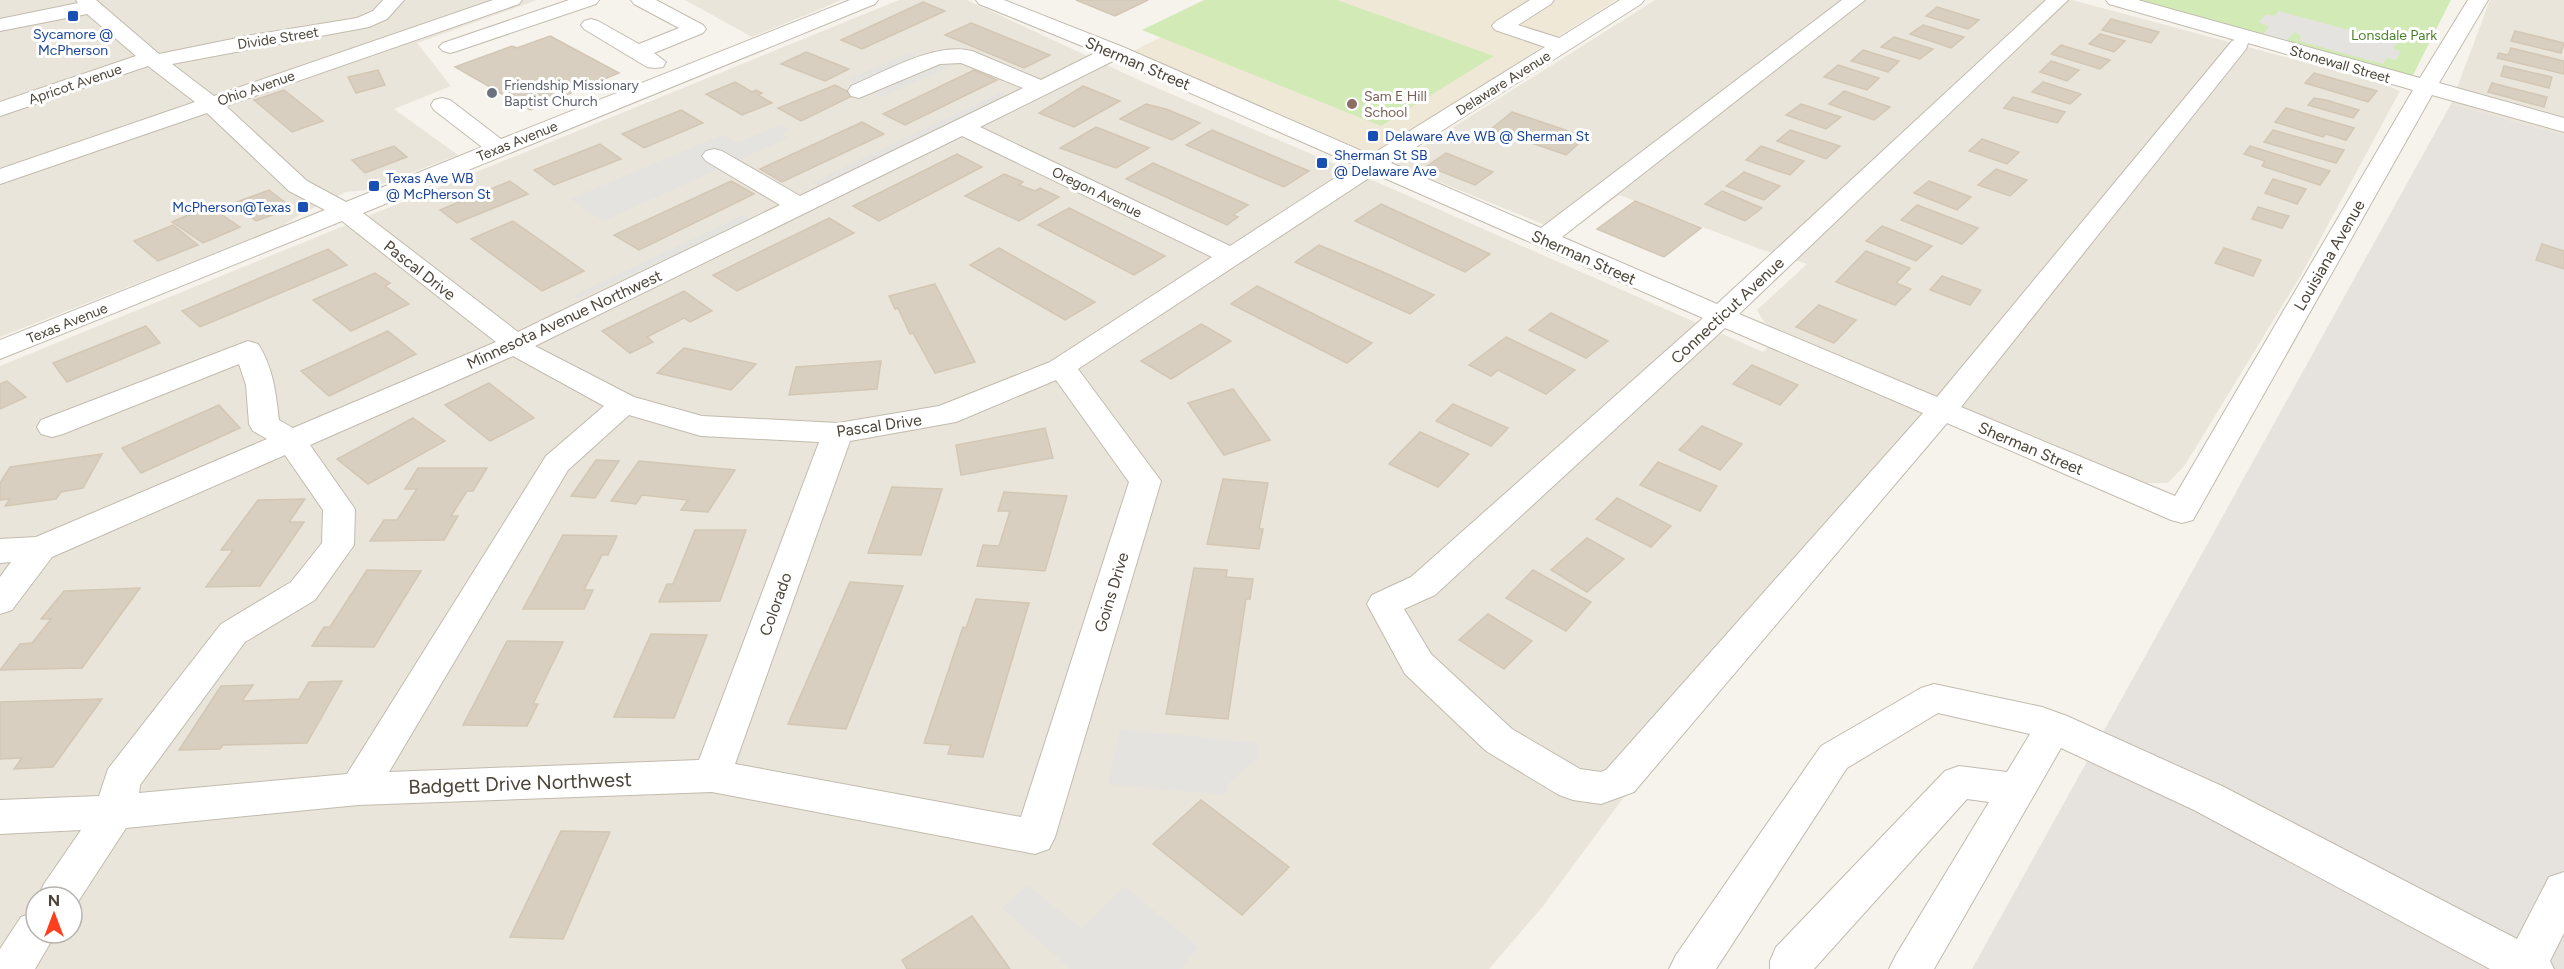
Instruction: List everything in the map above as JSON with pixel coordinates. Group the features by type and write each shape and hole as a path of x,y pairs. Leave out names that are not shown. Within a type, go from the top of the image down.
{"street":[{"name":"Divide Street","path":"153,59 362,23 380,15 394,0"},
{"name":"Ohio Avenue","path":"0,177 512,0"},
{"path":"450,47 589,0"},
{"path":"636,52 696,29 641,0"},
{"name":"Texas Avenue","path":"0,350 868,0"},
{"name":"Sherman Street","path":"986,0 1115,52 1721,316 2182,512"},
{"path":"1544,0 1503,26 1562,46"},
{"name":"Delaware Avenue","path":"1372,165 1634,0"},
{"path":"1543,239 1855,0"},
{"name":"Connecticut Avenue","path":"1942,410 1620,781 1601,788 1573,784 1499,740 1418,664 1384,604 1423,586 1721,316 2058,0"},
{"name":"Stonewall Street","path":"2116,0 2564,126"},
{"name":"Louisiana Avenue","path":"2182,512 2425,88 2478,0"},
{"name":"Pascal Drive","path":"88,4 211,104 298,186 345,211 528,354 624,404 701,426 838,433 945,415 1060,368 1372,165"},
{"path":"0,25 88,4"},
{"path":"591,25 679,76"},
{"path":"1942,410 2239,45"},
{"name":"Minnesota Avenue Northwest","path":"0,551 39,549 516,344 1115,52"},
{"path":"859,91 936,58 964,56 1042,88"},
{"name":"Apricot Avenue","path":"0,110 153,59"},
{"path":"442,105 499,149"},
{"name":"Oregon Avenue","path":"962,127 1232,257"},
{"path":"714,156 799,206"},
{"path":"52,427 248,350 261,385 264,424 291,441 339,509 338,545 303,591 233,633 122,780 115,812 67,885"},
{"name":"Goins Drive","path":"1035,837 1145,481 1074,382 1060,368"},
{"path":"358,789 557,463 624,404"},
{"name":"Colorado","path":"712,776 838,433"},
{"path":"0,601 39,549"},
{"path":"1691,969 1834,757 1934,698 2042,722 2054,727 2208,798 2527,967 2564,890"},
{"path":"1911,969 2054,727"},
{"name":"Badgett Drive Northwest","path":"0,817 115,812 358,789 712,776 1035,837"},
{"path":"1792,969 1791,962 1959,782 2018,789"},
{"path":"11,969 27,945"}],"shaded area":[{"path":"0,0 537,0 417,43 451,86 394,109 458,155 366,190 346,192 301,214 281,227 0,337"},
{"path":"685,0 842,0 752,37"},
{"path":"899,0 967,0 1141,81 1763,352 1782,333 1764,322 1757,310 1807,264 1760,249 1619,195 1567,234 1395,164 1655,0 2072,0 2375,81 2400,91 2301,275 2185,465 2168,483 2140,483 1943,401 1704,689 1544,905 1489,969 0,969 0,366"},
{"name":"Sam E Hill School","path":"1237,0 1616,0 1373,154 1129,53"},
{"path":"2490,0 2564,0 2564,135 2451,104"},
{"path":"2279,11 2397,43 2393,49 2401,51 2396,60 2386,58 2383,64 2299,41 2301,36 2295,32 2285,42 2262,35 2269,27 2259,22 2266,14 2274,16"},
{"path":"910,53 936,66 945,63 952,66 881,97 848,79"},
{"path":"1001,92 1006,95 819,186 813,182"},
{"path":"2451,104 2564,135 2564,969 1972,969"},
{"path":"779,125 790,130 782,134 788,138 603,221 570,199 721,135 738,143"},
{"path":"743,215 749,219 579,299 574,295"},
{"path":"1120,729 1257,743 1258,757 1228,784 1225,795 1108,784"},
{"path":"1027,885 1082,929 1124,886 1199,947 1180,969 1070,969 1002,908"}],"green space":[{"path":"1204,0 1337,0 1494,56 1381,126 1142,30"},
{"name":"Lonsdale Park","path":"2135,0 2451,0 2412,77"}],"building":[{"path":"1076,0 1148,0 1115,16"},
{"path":"923,2 945,11 862,49 841,40"},
{"path":"1937,7 1979,20 1968,29 1926,16"},
{"path":"2111,19 2159,32 2151,43 2102,30"},
{"path":"971,23 1050,55 1024,68 945,35"},
{"path":"1923,25 1964,37 1951,48 1910,34"},
{"path":"2515,31 2564,43 2561,53 2511,41"},
{"path":"2100,34 2125,41 2114,52 2089,44"},
{"path":"550,36 619,73 530,110 455,67 512,46 517,48"},
{"path":"1894,37 1933,49 1920,59 1881,47"},
{"path":"2061,45 2110,60 2100,69 2051,54"},
{"path":"2511,48 2564,61 2564,74 2497,58 2499,53 2508,55"},
{"path":"1863,50 1899,61 1888,72 1851,61"},
{"path":"806,52 849,69 825,81 781,64"},
{"path":"2051,61 2079,70 2067,81 2040,72"},
{"path":"1838,65 1879,78 1867,90 1824,77"},
{"path":"2504,66 2552,77 2549,88 2501,76"},
{"path":"378,70 385,85 356,93 348,77"},
{"path":"974,70 997,80 905,125 883,114"},
{"path":"2314,73 2377,91 2368,102 2305,83"},
{"path":"735,82 752,92 756,90 762,93 758,95 772,103 742,115 706,94"},
{"path":"2043,82 2081,94 2070,104 2032,92"},
{"path":"2492,83 2547,97 2544,107 2488,92"},
{"path":"835,85 854,95 801,121 778,108"},
{"path":"1083,86 1120,101 1074,127 1039,113"},
{"path":"284,90 323,121 292,132 254,100"},
{"path":"1844,91 1890,107 1874,120 1829,104"},
{"path":"2013,97 2065,112 2057,123 2004,108"},
{"path":"2314,98 2359,110 2353,118 2308,105"},
{"path":"1146,104 1166,109 1200,123 1172,140 1120,119"},
{"path":"1801,104 1841,117 1826,129 1786,115"},
{"path":"2286,108 2354,128 2346,140 2326,134 2323,137 2275,122"},
{"path":"681,110 703,123 644,148 622,134"},
{"path":"1512,112 1586,137 1566,155 1491,129"},
{"path":"862,122 884,134 782,182 760,169"},
{"path":"1096,127 1149,148 1116,168 1060,148"},
{"path":"1212,130 1309,171 1284,187 1186,145"},
{"path":"1790,130 1840,146 1826,159 1777,141"},
{"path":"2273,130 2344,150 2336,163 2264,142"},
{"path":"1982,139 2019,152 2007,164 1969,151"},
{"path":"600,144 621,159 554,185 534,170"},
{"path":"394,146 407,157 365,173 352,160"},
{"path":"1761,146 1804,161 1790,175 1746,160"},
{"path":"2250,146 2330,171 2320,185 2262,166 2265,161 2244,154"},
{"path":"1446,153 1493,172 1475,185 1427,166"},
{"path":"957,154 982,167 879,221 853,206"},
{"path":"1153,163 1248,205 1233,215 1238,217 1227,225 1126,179"},
{"path":"1996,169 2027,180 2010,196 1978,185"},
{"path":"1744,172 1780,186 1764,200 1726,186"},
{"path":"1004,174 1023,182 1019,185 1035,191 1040,188 1059,197 1019,221 965,196"},
{"path":"2273,179 2306,189 2297,204 2265,193"},
{"path":"510,181 528,194 457,223 440,210"},
{"path":"731,181 754,194 639,250 614,235"},
{"path":"1929,181 1971,197 1957,210 1914,193"},
{"path":"269,190 292,208 256,221 234,203"},
{"path":"1722,191 1762,208 1745,221 1705,204"},
{"path":"1635,201 1701,228 1664,257 1597,229"},
{"path":"1381,204 1490,254 1465,272 1355,221"},
{"path":"1917,205 1978,228 1962,244 1901,220"},
{"path":"209,206 240,227 203,243 172,222"},
{"path":"2258,207 2289,216 2282,228 2252,219"},
{"path":"1069,208 1165,256 1134,275 1038,225"},
{"path":"829,218 854,233 737,291 713,275"},
{"path":"513,221 584,271 542,291 471,239"},
{"path":"173,225 198,245 158,261 134,241"},
{"path":"1882,226 1932,246 1916,261 1866,241"},
{"path":"2542,244 2564,251 2564,269 2536,260"},
{"path":"1319,245 1434,295 1410,314 1295,262"},
{"path":"999,248 1095,302 1065,320 970,265"},
{"path":"2224,248 2261,260 2253,276 2215,263"},
{"path":"328,249 347,265 200,327 182,311"},
{"path":"1866,251 1910,268 1896,283 1911,289 1895,305 1836,282"},
{"path":"375,273 390,283 385,286 409,304 351,331 313,300"},
{"path":"1942,276 1981,290 1970,305 1930,290"},
{"path":"935,284 975,362 935,373 889,296"},
{"path":"1257,286 1372,343 1347,363 1231,304"},
{"path":"684,291 712,311 690,322 684,318 647,337 653,342 630,353 602,331"},
{"path":"1819,305 1856,320 1834,343 1796,327"},
{"path":"1551,313 1608,341 1586,358 1529,330"},
{"path":"1201,324 1231,341 1171,379 1141,361"},
{"path":"146,326 160,343 67,382 53,363"},
{"path":"388,331 416,354 329,396 301,371"},
{"path":"1506,337 1575,370 1546,394 1498,370 1491,376 1469,365"},
{"path":"684,348 756,364 731,390 657,373"},
{"path":"881,361 877,389 789,395 796,367"},
{"path":"1752,365 1798,385 1780,405 1733,384"},
{"path":"7,381 26,397 0,409 0,384"},
{"path":"489,383 534,418 490,441 445,405"},
{"path":"1233,389 1270,440 1224,455 1188,403"},
{"path":"1453,404 1508,428 1491,446 1436,421"},
{"path":"219,405 240,428 141,473 122,448"},
{"path":"413,418 445,441 368,484 337,459"},
{"path":"1702,426 1742,444 1720,470 1679,450"},
{"path":"1045,428 1053,458 961,475 956,445"},
{"path":"1420,432 1469,454 1438,487 1389,464"},
{"path":"102,454 83,488 61,492 56,499 5,506 10,499 0,500 0,483 10,467"},
{"path":"596,460 619,461 595,498 571,496"},
{"path":"639,461 735,470 708,512 681,510 688,500 642,495 636,504 611,501"},
{"path":"1658,462 1717,486 1700,511 1640,485"},
{"path":"418,468 487,468 473,491 467,491 451,516 458,516 444,540 370,541 384,520 397,520 417,489 405,489"},
{"path":"1223,479 1268,483 1259,529 1263,529 1259,549 1207,544"},
{"path":"892,487 942,489 921,555 868,553"},
{"path":"1004,492 1067,496 1045,571 977,566 983,545 999,546 1010,511 998,511"},
{"path":"1617,498 1671,526 1651,547 1596,519"},
{"path":"305,499 289,522 304,522 260,586 206,587 233,550 221,550 258,500"},
{"path":"695,530 746,530 720,601 659,602 667,584 673,584"},
{"path":"563,535 617,536 608,555 602,555 584,590 593,590 584,609 523,609"},
{"path":"1587,538 1624,559 1587,592 1551,570"},
{"path":"1194,568 1227,570 1226,577 1253,579 1250,599 1246,599 1228,719 1166,714"},
{"path":"367,570 421,571 374,647 312,646 324,627 330,627"},
{"path":"1533,570 1591,602 1566,631 1506,598"},
{"path":"850,582 903,586 846,729 788,724"},
{"path":"140,588 82,668 0,670 20,644 32,643 51,619 41,619 64,591"},
{"path":"976,599 1029,603 983,757 948,754 951,745 924,743 963,627 966,628"},
{"path":"1488,614 1532,641 1504,669 1459,640"},
{"path":"651,634 707,635 674,718 614,717"},
{"path":"507,641 563,642 533,704 538,704 527,726 463,725"},
{"path":"342,681 307,743 223,745 220,749 179,750 221,686 253,685 242,701 299,699 309,682"},
{"path":"102,699 53,767 14,769 22,758 0,759 0,702"},
{"path":"1201,800 1289,867 1242,915 1153,844"},
{"path":"561,831 610,832 563,939 510,937"},
{"path":"972,916 1010,969 907,969 902,960"}],"place":[{"name":"Sycamore @ McPherson","path":"73,16"},
{"name":"Friendship Missionary Baptist Church","path":"492,93"},
{"name":"Sam E Hill School","path":"1352,104"},
{"name":"Delaware Ave WB @ Sherman St","path":"1373,136"},
{"name":"Sherman St SB @ Delaware Ave","path":"1322,163"},
{"name":"Texas Ave WB @ McPherson St","path":"374,186"},
{"name":"McPherson@Texas","path":"303,207"}]}
